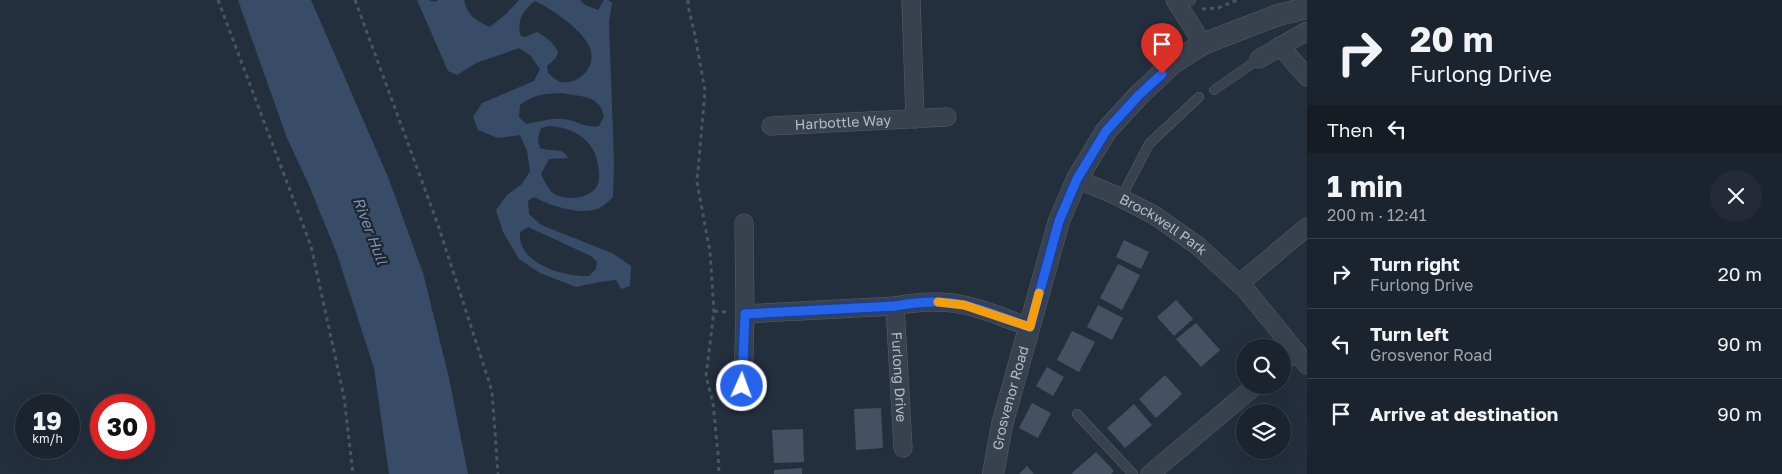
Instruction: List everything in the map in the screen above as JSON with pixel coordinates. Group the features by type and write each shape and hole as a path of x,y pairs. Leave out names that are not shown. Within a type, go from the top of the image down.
{"street":[{"path":"912,0 915,119"},
{"path":"1181,4 1203,44"},
{"name":"Grosvenor Road","path":"993,474 1002,425 1059,221 1077,179 1106,131 1139,95 1173,63 1203,44 1278,15 1307,8"},
{"path":"1259,59 1307,31"},
{"path":"1280,46 1307,77"},
{"name":"Harbottle Way","path":"771,126 947,118"},
{"name":"Brockwell Park","path":"1077,179 1154,215 1198,246 1239,284 1302,358"},
{"path":"742,386 739,313 744,223"},
{"path":"1239,284 1307,227"},
{"path":"739,313 942,302 964,305 1030,327"},
{"name":"Furlong Drive","path":"895,306 903,448"},
{"path":"1152,473 1245,394"}],"lane":[{"path":"1214,90 1259,59"},
{"path":"1121,198 1149,144 1199,97"},
{"path":"1077,414 1133,474"}],"path":[{"path":"218,0 311,246 344,397 353,474"},
{"path":"354,0 437,222 492,391 498,474"},
{"path":"688,0 705,91 696,182 710,252 714,312 706,376 712,403 719,474"},
{"path":"1181,4 1198,9 1218,8 1237,0"},
{"path":"714,312 739,313"}],"water":[{"name":"River Hull","path":"238,0 311,0 388,177 423,273 449,378 468,474 389,474 374,368 337,254 309,185 287,138"},
{"path":"417,0 435,2 438,0 464,0 467,10 473,17 490,27 519,0 580,0 585,5 598,10 604,0 612,3 609,23 614,162 613,197 606,204 590,211 565,209 534,197 528,201 529,214 541,225 612,253 631,266 630,286 621,289 616,280 576,287 540,273 519,259 503,232 496,210 507,195 522,184 530,171 527,151 520,135 498,138 478,130 473,117 482,103 534,81 540,69 530,55 519,48 476,63 457,75 448,71","holes":["535,1 550,9 574,27 586,41 592,55 589,67 580,77 568,82 556,80 548,73 547,66 556,58 558,52 554,45 537,32 525,37 521,36 520,21 524,12","562,93 582,96 598,104 604,116 599,126 594,127 558,119 526,124 519,117 520,105 540,95","549,126 566,129 581,136 588,142 596,156 598,167 599,180 595,189 578,198 564,198 549,189 541,174 549,159 568,158 563,152 540,148 538,138 541,128","528,227 591,256 597,262 596,269 589,276 579,276 555,271 544,266 526,253 521,243 520,232"]}],"building":[{"path":"1124,240 1149,252 1141,269 1116,257"},
{"path":"1118,264 1140,275 1122,310 1100,298"},
{"path":"1176,300 1193,319 1174,336 1157,317"},
{"path":"1098,305 1123,318 1112,340 1087,327"},
{"path":"1196,323 1220,350 1201,367 1176,339"},
{"path":"1072,331 1095,342 1079,372 1057,360"},
{"path":"1047,367 1064,377 1053,396 1036,386"},
{"path":"1165,375 1182,394 1156,418 1139,399"},
{"path":"1032,403 1051,413 1038,438 1019,428"},
{"path":"1134,404 1152,425 1125,448 1107,428"},
{"path":"881,408 883,448 856,450 854,409"},
{"path":"803,429 804,462 774,463 772,430"},
{"path":"1096,452 1114,471 1111,474 1072,473"},
{"path":"1027,466 1034,474 1019,474"},
{"path":"802,468 802,474 774,474 774,470"}],"slow traffic":[{"path":"938,302 964,305 1030,327 1039,293"}],"route":[{"path":"742,386 745,314 895,306 915,302 942,302 964,305 1030,327 1059,221 1077,179 1106,131 1139,95 1162,74"}]}
